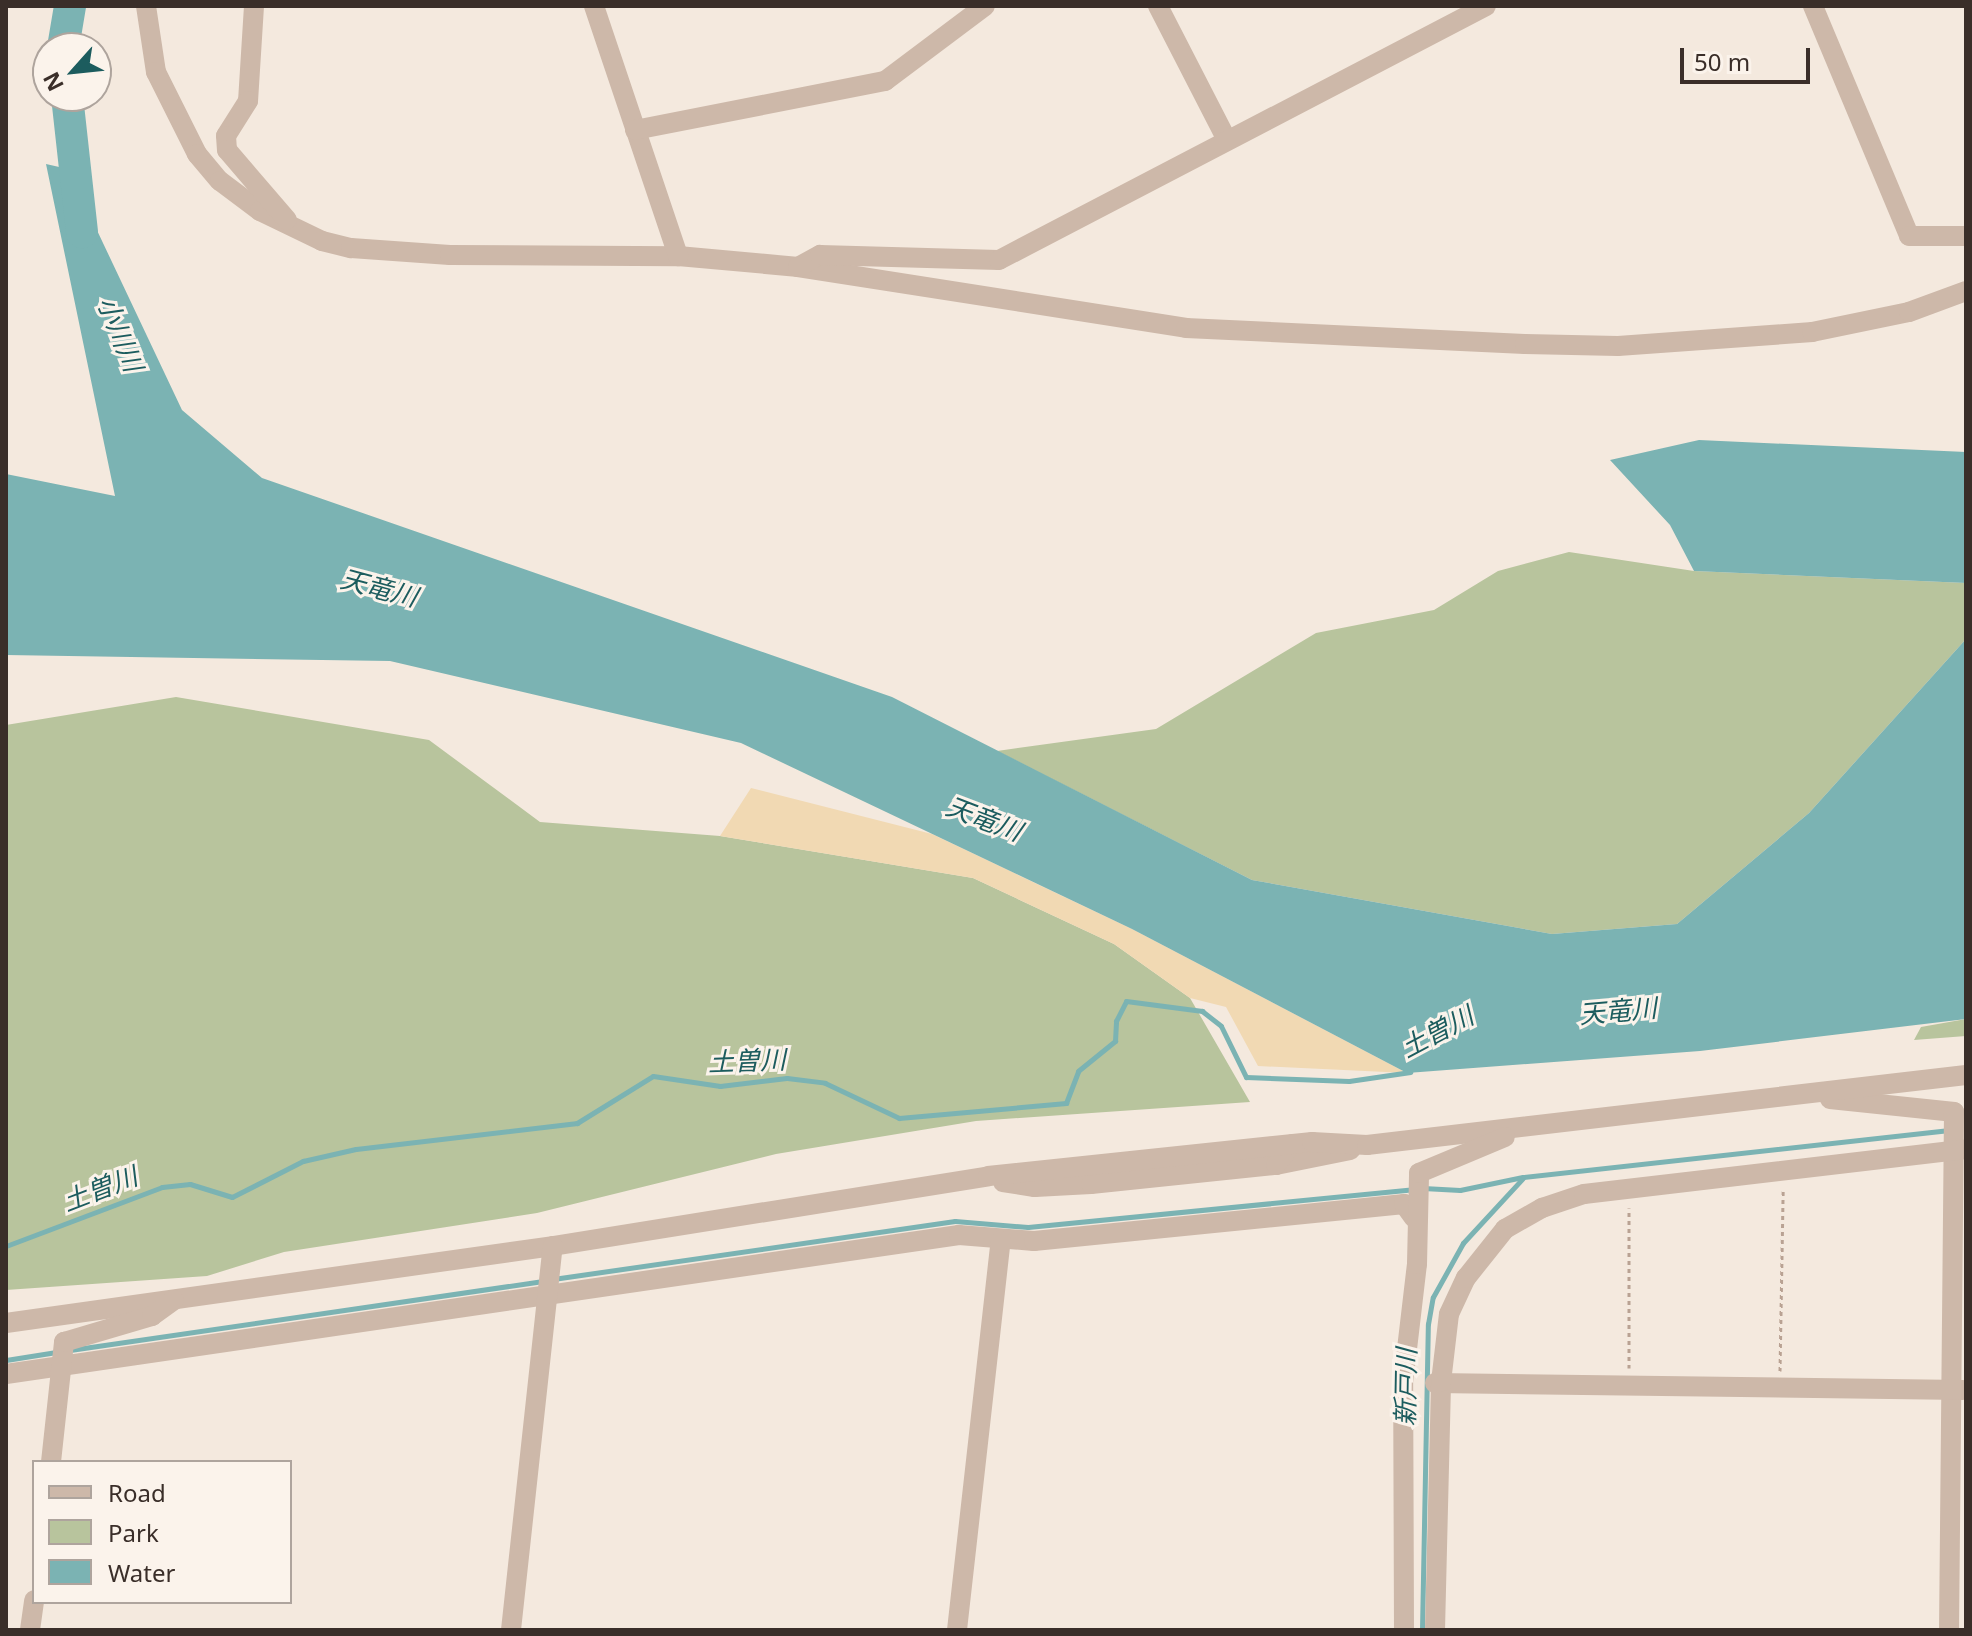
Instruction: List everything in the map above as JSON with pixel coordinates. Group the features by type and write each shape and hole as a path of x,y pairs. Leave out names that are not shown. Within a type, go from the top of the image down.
{"street":[{"path":"146,6 156,72 197,154 220,181 297,230 351,248 450,255 678,256 798,267 1186,328 1618,346 1812,332 1909,312 1966,291"},
{"path":"254,6 248,101 226,136 227,150 231,161 297,230"},
{"path":"594,6 678,256"},
{"path":"635,130 885,81 985,6"},
{"path":"1158,6 1227,140"},
{"path":"798,267 820,255 999,260 1486,6"},
{"path":"1813,6 1909,236 1966,236"},
{"path":"979,1177 1049,1186 1276,1165 1367,1145 1966,1075"},
{"path":"1817,1093 1833,1101 1958,1113 1959,1390 1949,1630"},
{"path":"1404,1630 1403,1383 1417,1264 1419,1176 1424,1167 1504,1138 1512,1129"},
{"path":"6,1323 553,1246 979,1177 1292,1144 1367,1145"},
{"path":"1276,1165 1292,1144"},
{"path":"1435,1630 1438,1382 1449,1314 1466,1278 1505,1229 1565,1199 1960,1147"},
{"path":"63,1356 551,1284 959,1235 1034,1241 1404,1204 1416,1208"},
{"path":"957,1630 1001,1240"},
{"path":"511,1630 553,1246"},
{"path":"6,1374 63,1356 152,1316 178,1298"},
{"path":"51,1460 63,1356"},
{"path":"1438,1382 1959,1390"},
{"path":"30,1630 33,1604"}],"path":[{"path":"1779,1387 1784,1171"},
{"path":"1629,1385 1628,1216 1633,1189"}],"green space":[{"path":"1569,552 1694,571 1966,583 1966,639 1809,813 1677,924 1552,934 1252,880 997,751 1156,729 1316,633 1434,610 1498,571"},
{"path":"176,697 429,740 540,822 720,836 973,878 1114,944 1190,998 1250,1102 976,1121 776,1154 537,1213 284,1252 207,1276 6,1290 6,725"},
{"path":"1966,1019 1966,1036 1914,1040 1921,1027"}],"sand":[{"path":"751,788 932,834 1132,929 1407,1073 1258,1066 1226,1007 1190,998 1114,944 973,878 720,836"}],"water":[{"name":"天竜川","path":"46,164 68,169 182,410 262,478 892,697 1252,880 1552,934 1677,924 1809,813 1966,639 1966,1019 1700,1051 1407,1073 1132,929 741,743 390,661 6,655 6,474 115,496"},
{"path":"1699,440 1966,452 1966,583 1694,571 1670,525 1610,460"}],"waterway":[{"name":"小川川","path":"66,32 70,6"},
{"name":"小川川","path":"69,112 82,232"},
{"name":"土曽川","path":"6,1246 162,1187 190,1184 232,1197 303,1161 356,1149 577,1123 653,1076 720,1086 787,1078 825,1083 899,1118 1066,1103 1078,1071 1115,1041 1116,1021 1126,1001 1202,1011 1221,1026 1246,1077 1349,1081 1410,1072"},
{"path":"1423,1188 1460,1190 1523,1177 1949,1130"},
{"name":"新戸川","path":"1422,1630 1428,1324 1433,1297 1463,1243 1523,1178"},
{"path":"553,1279 955,1221 1028,1227 1413,1189"},
{"path":"70,1350 543,1281"},
{"path":"6,1360 56,1352"}]}
